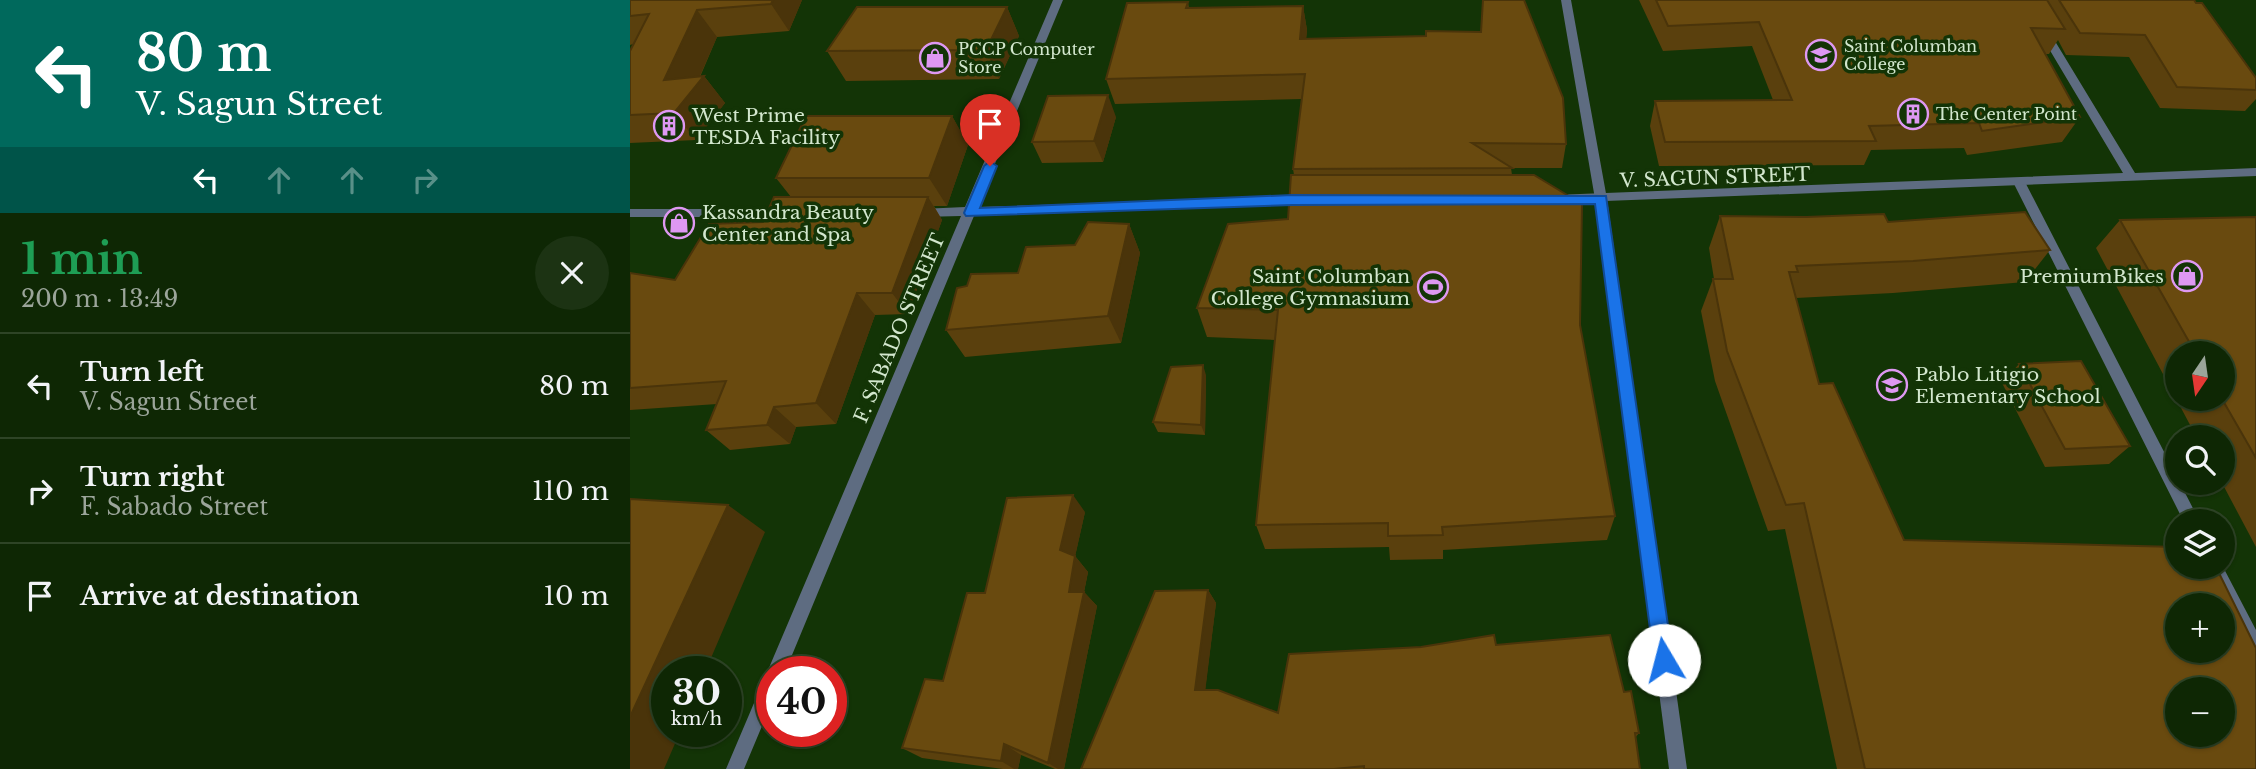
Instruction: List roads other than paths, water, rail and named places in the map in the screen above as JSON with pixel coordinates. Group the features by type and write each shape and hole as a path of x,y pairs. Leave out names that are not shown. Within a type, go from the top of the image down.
{"street":[{"name":"F. SABADO STREET","path":"783,656 971,213 1058,0"},
{"path":"1566,0 1601,199 1678,769"},
{"path":"2025,0 2132,178"},
{"name":"V. SAGUN STREET","path":"1547,199 2256,172"},
{"path":"2020,182 2185,509"},
{"path":"903,213 971,213 1319,200"},
{"path":"630,213 794,213"},
{"path":"2221,579 2256,647"},
{"path":"734,769 756,718"}],"place":[{"name":"Saint Columban College","path":"1821,55"},
{"name":"PCCP Computer Store","path":"935,58"},
{"name":"The Center Point","path":"1913,114"},
{"name":"West Prime TESDA Facility","path":"669,126"},
{"name":"Kassandra Beauty Center and Spa","path":"679,223"},
{"name":"PremiumBikes","path":"2187,276"},
{"name":"Saint Columban College Gymnasium","path":"1433,287"},
{"name":"Pablo Litigio Elementary School","path":"1892,385"}]}
